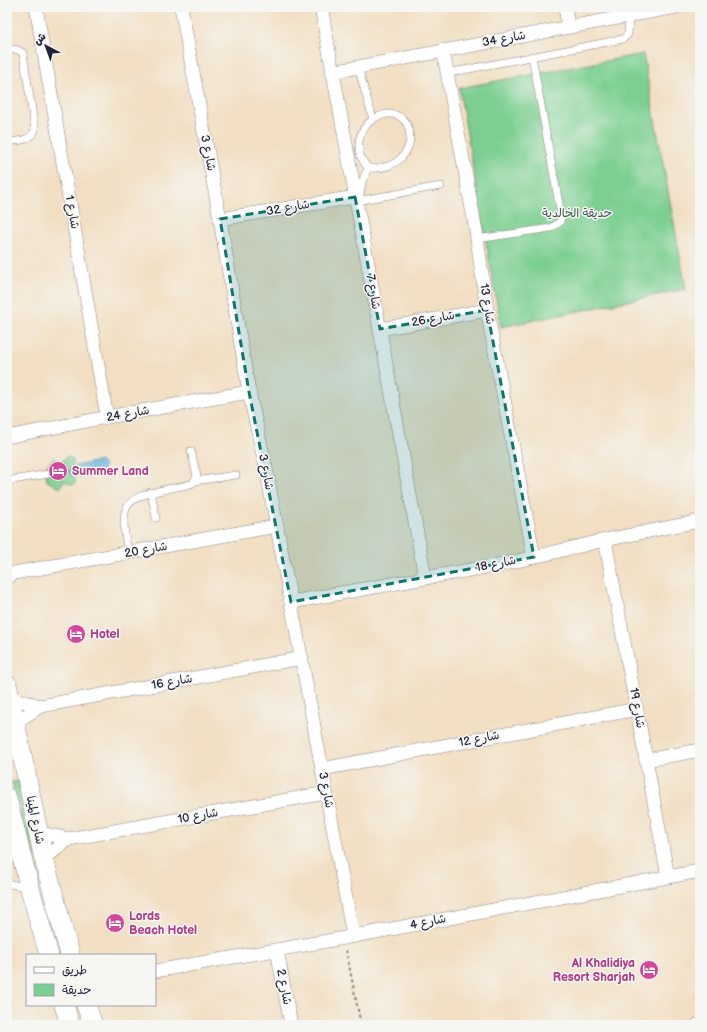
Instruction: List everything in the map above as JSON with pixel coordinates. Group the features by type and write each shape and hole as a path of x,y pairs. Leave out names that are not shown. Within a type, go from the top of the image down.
{"main road":[{"name":"شارع المينا","path":"8,691 14,723 13,746 38,832 70,954"},
{"name":"شارع المينا","path":"7,798 30,889 49,954"},
{"path":"64,1006 70,1025"}],"street":[{"name":"شارع 1","path":"36,7 107,417"},
{"name":"شارع 3","path":"181,7 220,219 249,392 277,526 322,769 348,937"},
{"name":"شارع 7","path":"321,7 425,577"},
{"path":"565,7 568,27"},
{"name":"شارع 34","path":"332,72 676,7"},
{"name":"شارع 13","path":"443,50 477,239 487,310 534,557"},
{"name":"شارع 32","path":"220,219 357,199"},
{"name":"شارع 26","path":"380,329 487,310"},
{"name":"شارع 24","path":"7,437 107,417 249,392"},
{"name":"شارع 18","path":"291,602 534,557 605,540 700,521"},
{"name":"شارع 20","path":"9,574 277,526"},
{"name":"شارع 19","path":"605,540 668,877"},
{"name":"شارع 16","path":"14,723 41,706 302,658"},
{"name":"شارع 16","path":"8,691 41,706"},
{"name":"شارع 12","path":"322,769 637,709"},
{"path":"646,760 700,750"},
{"name":"شارع 10","path":"38,832 69,839 326,794"},
{"name":"شارع 10","path":"44,859 69,839"},
{"name":"شارع 4","path":"156,971 348,937 700,871"},
{"name":"شارع 2","path":"277,950 291,1025"}],"lane":[{"path":"448,73 625,38 629,32 629,16"},
{"path":"7,50 16,49 23,53 35,130 33,135 29,138 7,142"},
{"path":"477,239 551,228 560,222 561,215 532,56"},
{"path":"358,67 373,119"},
{"path":"389,114 400,117 406,122 411,136 407,150 394,163 381,168 368,168 359,152 359,139 364,127 373,119 389,114"},
{"path":"368,168 357,199 441,186"},
{"path":"191,451 196,474 195,481"},
{"path":"7,481 48,474"},
{"path":"128,553 123,520 124,513 136,498 151,492 190,484 195,481 236,475"},
{"path":"151,492 156,518"},
{"path":"7,883 30,889"}],"path":[{"path":"348,937 361,1025"}],"highlighted area":[{"path":"355,197 380,329 487,310 534,557 291,602 249,392 220,219"}],"green space":[{"name":"حديقة الخالدية","path":"643,54 686,289 501,327 459,88"},
{"path":"68,456 74,461 69,472 76,480 74,485 64,481 60,488 47,481 45,467 54,458 60,463"},
{"path":"18,781 35,857 29,858 12,782"}],"water":[{"path":"100,461 105,466 101,472 75,476 69,472 74,466"}],"place":[{"name":"Summer Land","path":"58,471"},
{"name":"Hotel","path":"76,634"},
{"name":"Lords Beach Hotel","path":"115,923"},
{"name":"Al Khalidiya Resort Sharjah","path":"649,970"}]}
